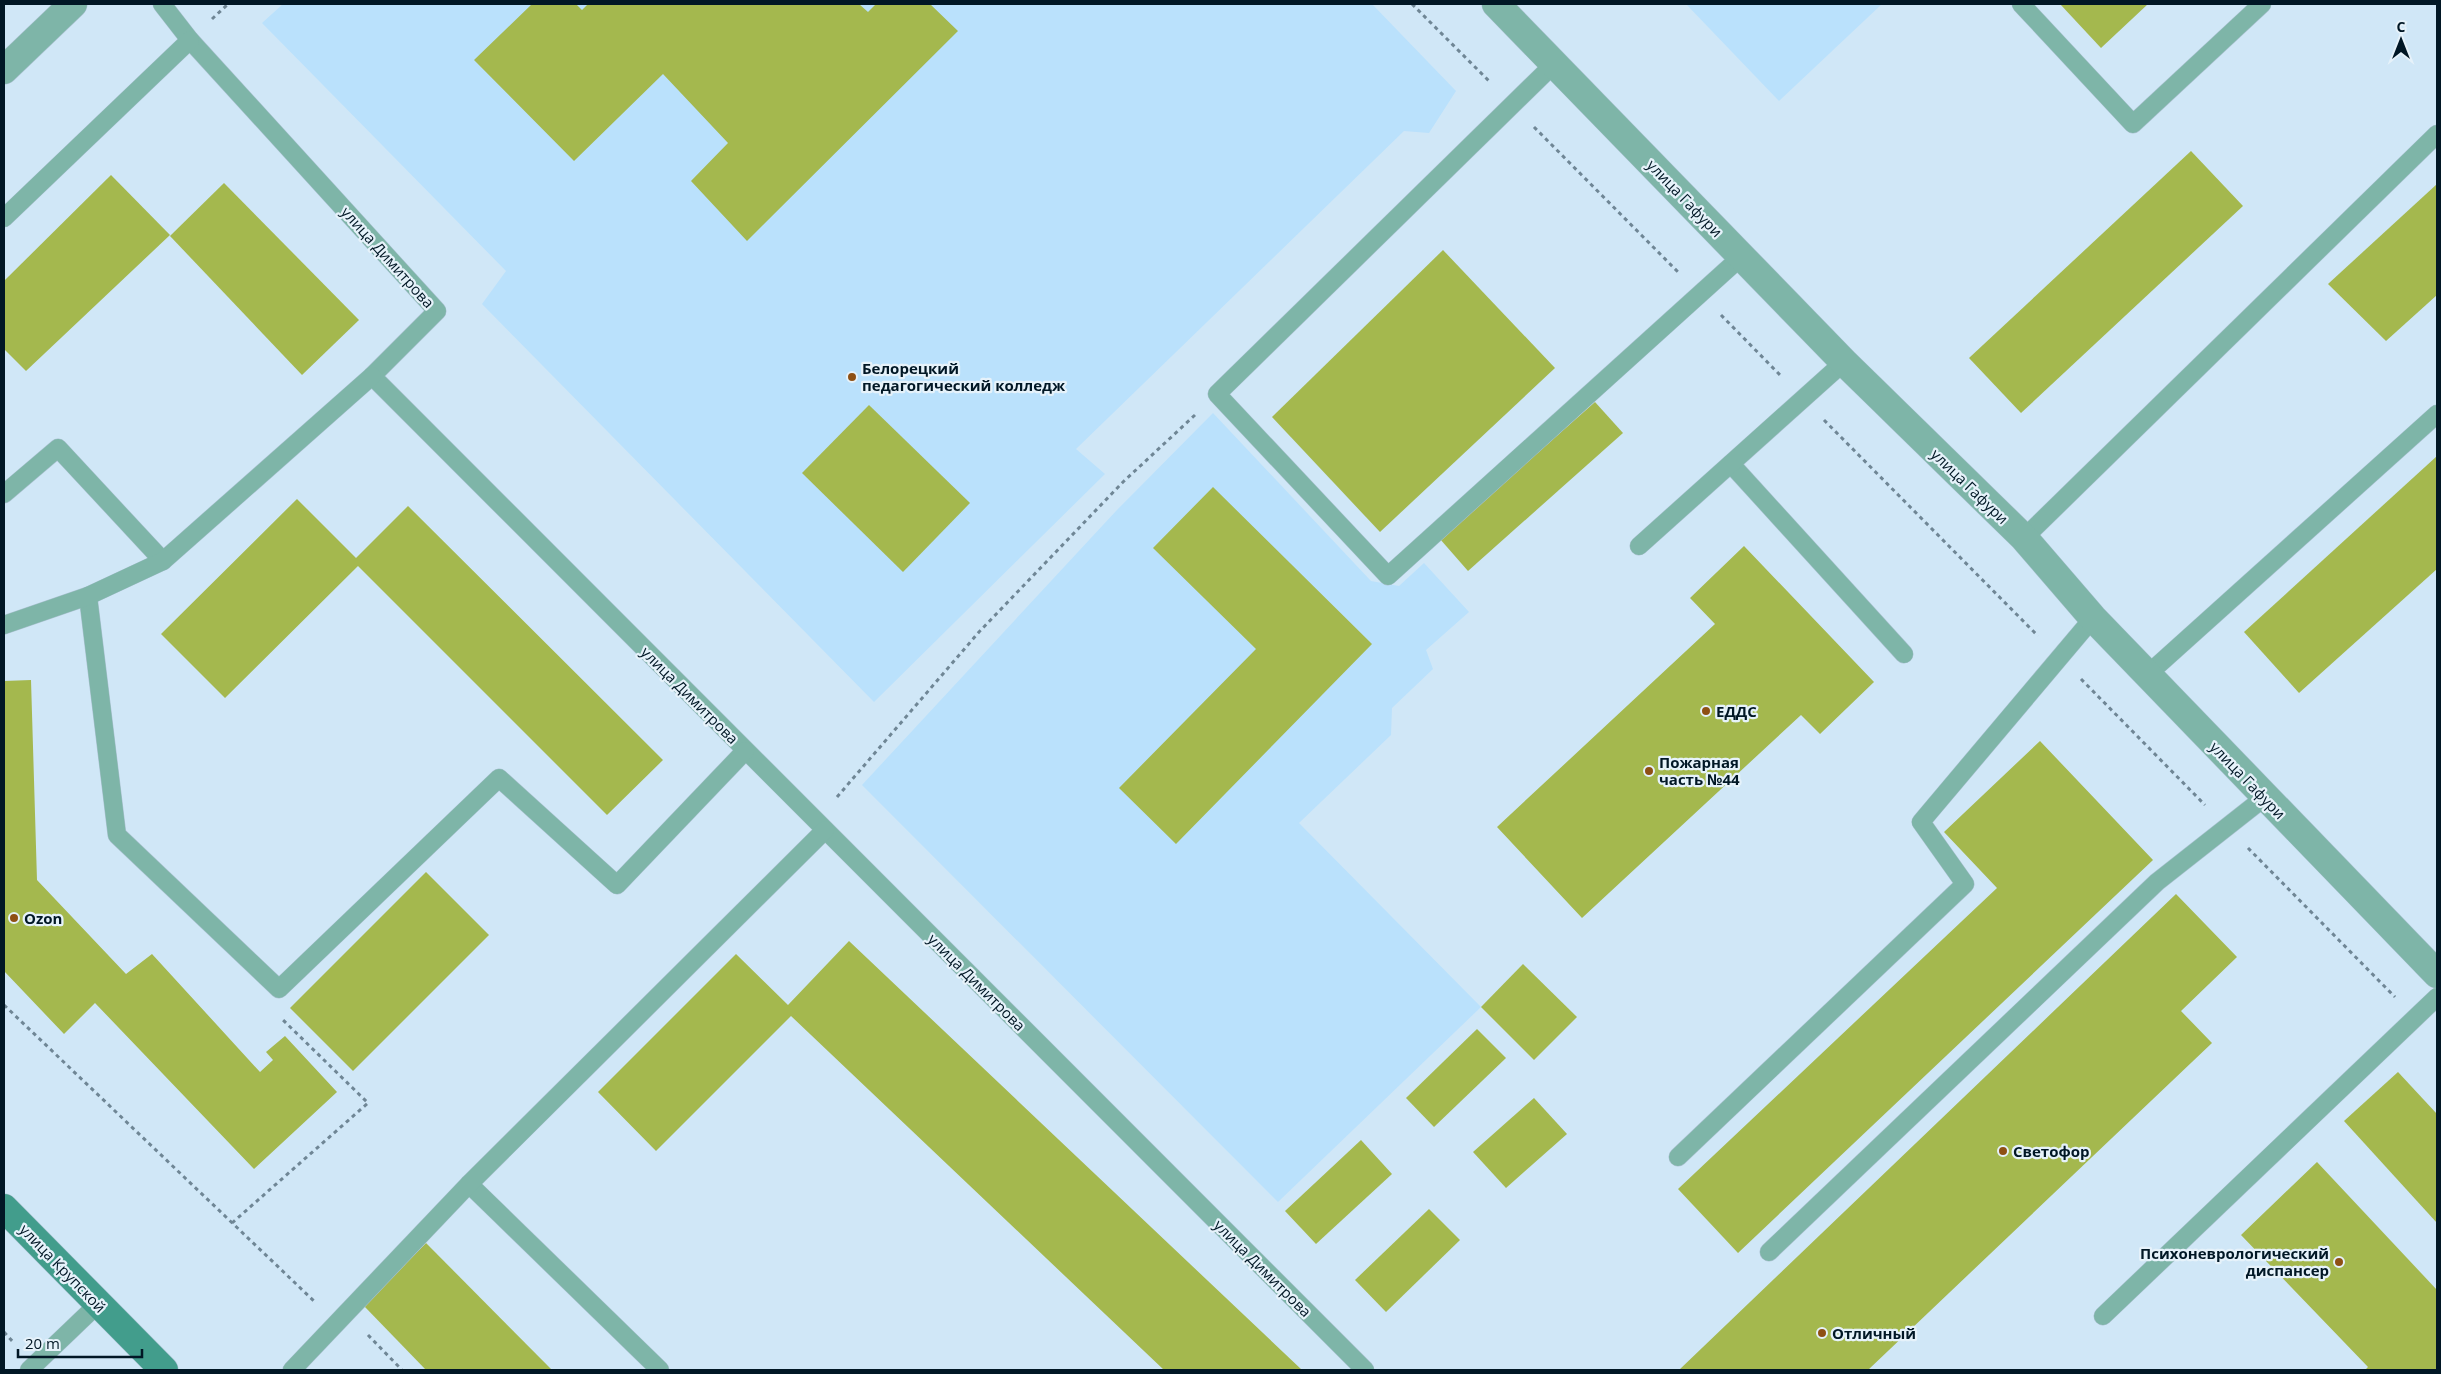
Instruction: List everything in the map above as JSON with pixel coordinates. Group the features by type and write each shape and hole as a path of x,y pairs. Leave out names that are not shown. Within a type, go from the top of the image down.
{"main road":[{"name":"улица Крупской","path":"4,1208 164,1370"}],"street":[{"path":"4,70 73,4"},
{"name":"улица Гафури","path":"1496,4 1844,362 2024,538 2093,618 2437,974"}],"lane":[{"name":"улица Димитрова","path":"162,4 190,40 437,311 372,376 1365,1370"},
{"path":"2021,4 2133,124 2262,4"},
{"path":"4,218 190,40"},
{"path":"1554,64 1217,394 1388,576 1742,256"},
{"path":"2024,538 2437,134"},
{"path":"1639,546 1844,362"},
{"path":"4,625 88,596 163,561 372,376"},
{"path":"2147,675 2437,414"},
{"path":"4,494 58,448 163,561"},
{"path":"1731,464 1904,654"},
{"path":"88,596 118,835 280,989 499,778 617,885 746,751"},
{"path":"1678,1157 1965,884 1921,822 2093,618"},
{"path":"1769,1252 2157,882 2265,797"},
{"path":"292,1370 338,1324 469,1184 826,830"},
{"path":"2103,1316 2437,997"},
{"path":"469,1184 660,1370"},
{"path":"29,1370 98,1304"}],"path":[{"path":"1412,4 2416,1018"},
{"path":"826,830 837,796 979,632 1123,482 1217,394"},
{"path":"232,1223 368,1102 275,1012 280,989"},
{"path":"4,1005 338,1324 367,1334 402,1370"}],"shaded area":[{"name":"Белорецкий педагогический колледж","path":"283,4 1372,4 1456,91 1429,133 1404,131 1076,449 1105,474 874,702 482,304 506,271 262,23"},
{"path":"1686,4 1882,4 1779,101"},
{"path":"1213,413 1371,581 1399,586 1424,563 1469,612 1426,650 1433,669 1392,708 1391,735 1299,823 1481,1007 1278,1202 862,785 1116,511"}],"building":[{"path":"532,4 576,4 582,10 588,4 859,4 868,12 876,4 930,4 958,31 747,241 691,181 728,143 663,74 574,161 474,60"},
{"path":"2060,4 2148,4 2101,48"},
{"path":"2191,151 2243,206 2021,413 1969,358"},
{"path":"111,175 170,235 26,371 4,349 4,281"},
{"path":"224,183 359,320 302,375 170,236"},
{"path":"2437,184 2437,295 2386,341 2328,284"},
{"path":"1443,250 1555,368 1380,532 1272,417"},
{"path":"1595,402 1623,433 1468,571 1440,539"},
{"path":"869,405 970,503 903,572 802,473"},
{"path":"2437,456 2437,569 2299,693 2244,632"},
{"path":"1213,487 1372,644 1176,844 1119,788 1256,649 1153,548"},
{"path":"297,499 356,558 408,506 663,760 607,815 358,566 225,698 161,634"},
{"name":"Пожарная часть №44","path":"1744,546 1874,682 1820,734 1801,715 1582,918 1497,827 1715,624 1690,598"},
{"path":"31,680 37,880 126,974 152,954 260,1072 273,1060 266,1052 285,1036 337,1092 254,1169 95,1003 64,1034 4,971 4,681"},
{"path":"2040,741 2153,860 1738,1253 1678,1189 1997,888 1944,832"},
{"path":"426,872 489,935 353,1071 290,1008"},
{"path":"2176,894 2237,957 2181,1011 2212,1043 1868,1370 1679,1370"},
{"path":"849,941 1302,1370 1164,1370 791,1016 656,1151 598,1092 736,954 788,1005"},
{"path":"1523,964 1577,1017 1534,1060 1481,1007"},
{"path":"1477,1029 1506,1058 1434,1127 1406,1098"},
{"path":"2398,1072 2437,1114 2437,1223 2344,1121"},
{"path":"1534,1098 1567,1134 1506,1188 1473,1152"},
{"path":"1361,1140 1392,1174 1316,1244 1285,1211"},
{"name":"Психоневрологический диспансер","path":"2317,1162 2437,1290 2437,1370 2365,1370 2368,1367 2241,1235"},
{"path":"1429,1209 1460,1240 1386,1312 1355,1280"},
{"path":"426,1243 552,1370 426,1370 364,1306"}],"place":[{"name":"Белорецкий педагогический колледж","path":"852,377"},
{"name":"ЕДДС","path":"1706,711"},
{"name":"Пожарная часть №44","path":"1649,771"},
{"name":"Ozon","path":"14,918"},
{"name":"Светофор","path":"2003,1151"},
{"name":"Психоневрологический диспансер","path":"2339,1262"},
{"name":"Отличный","path":"1822,1333"}]}
